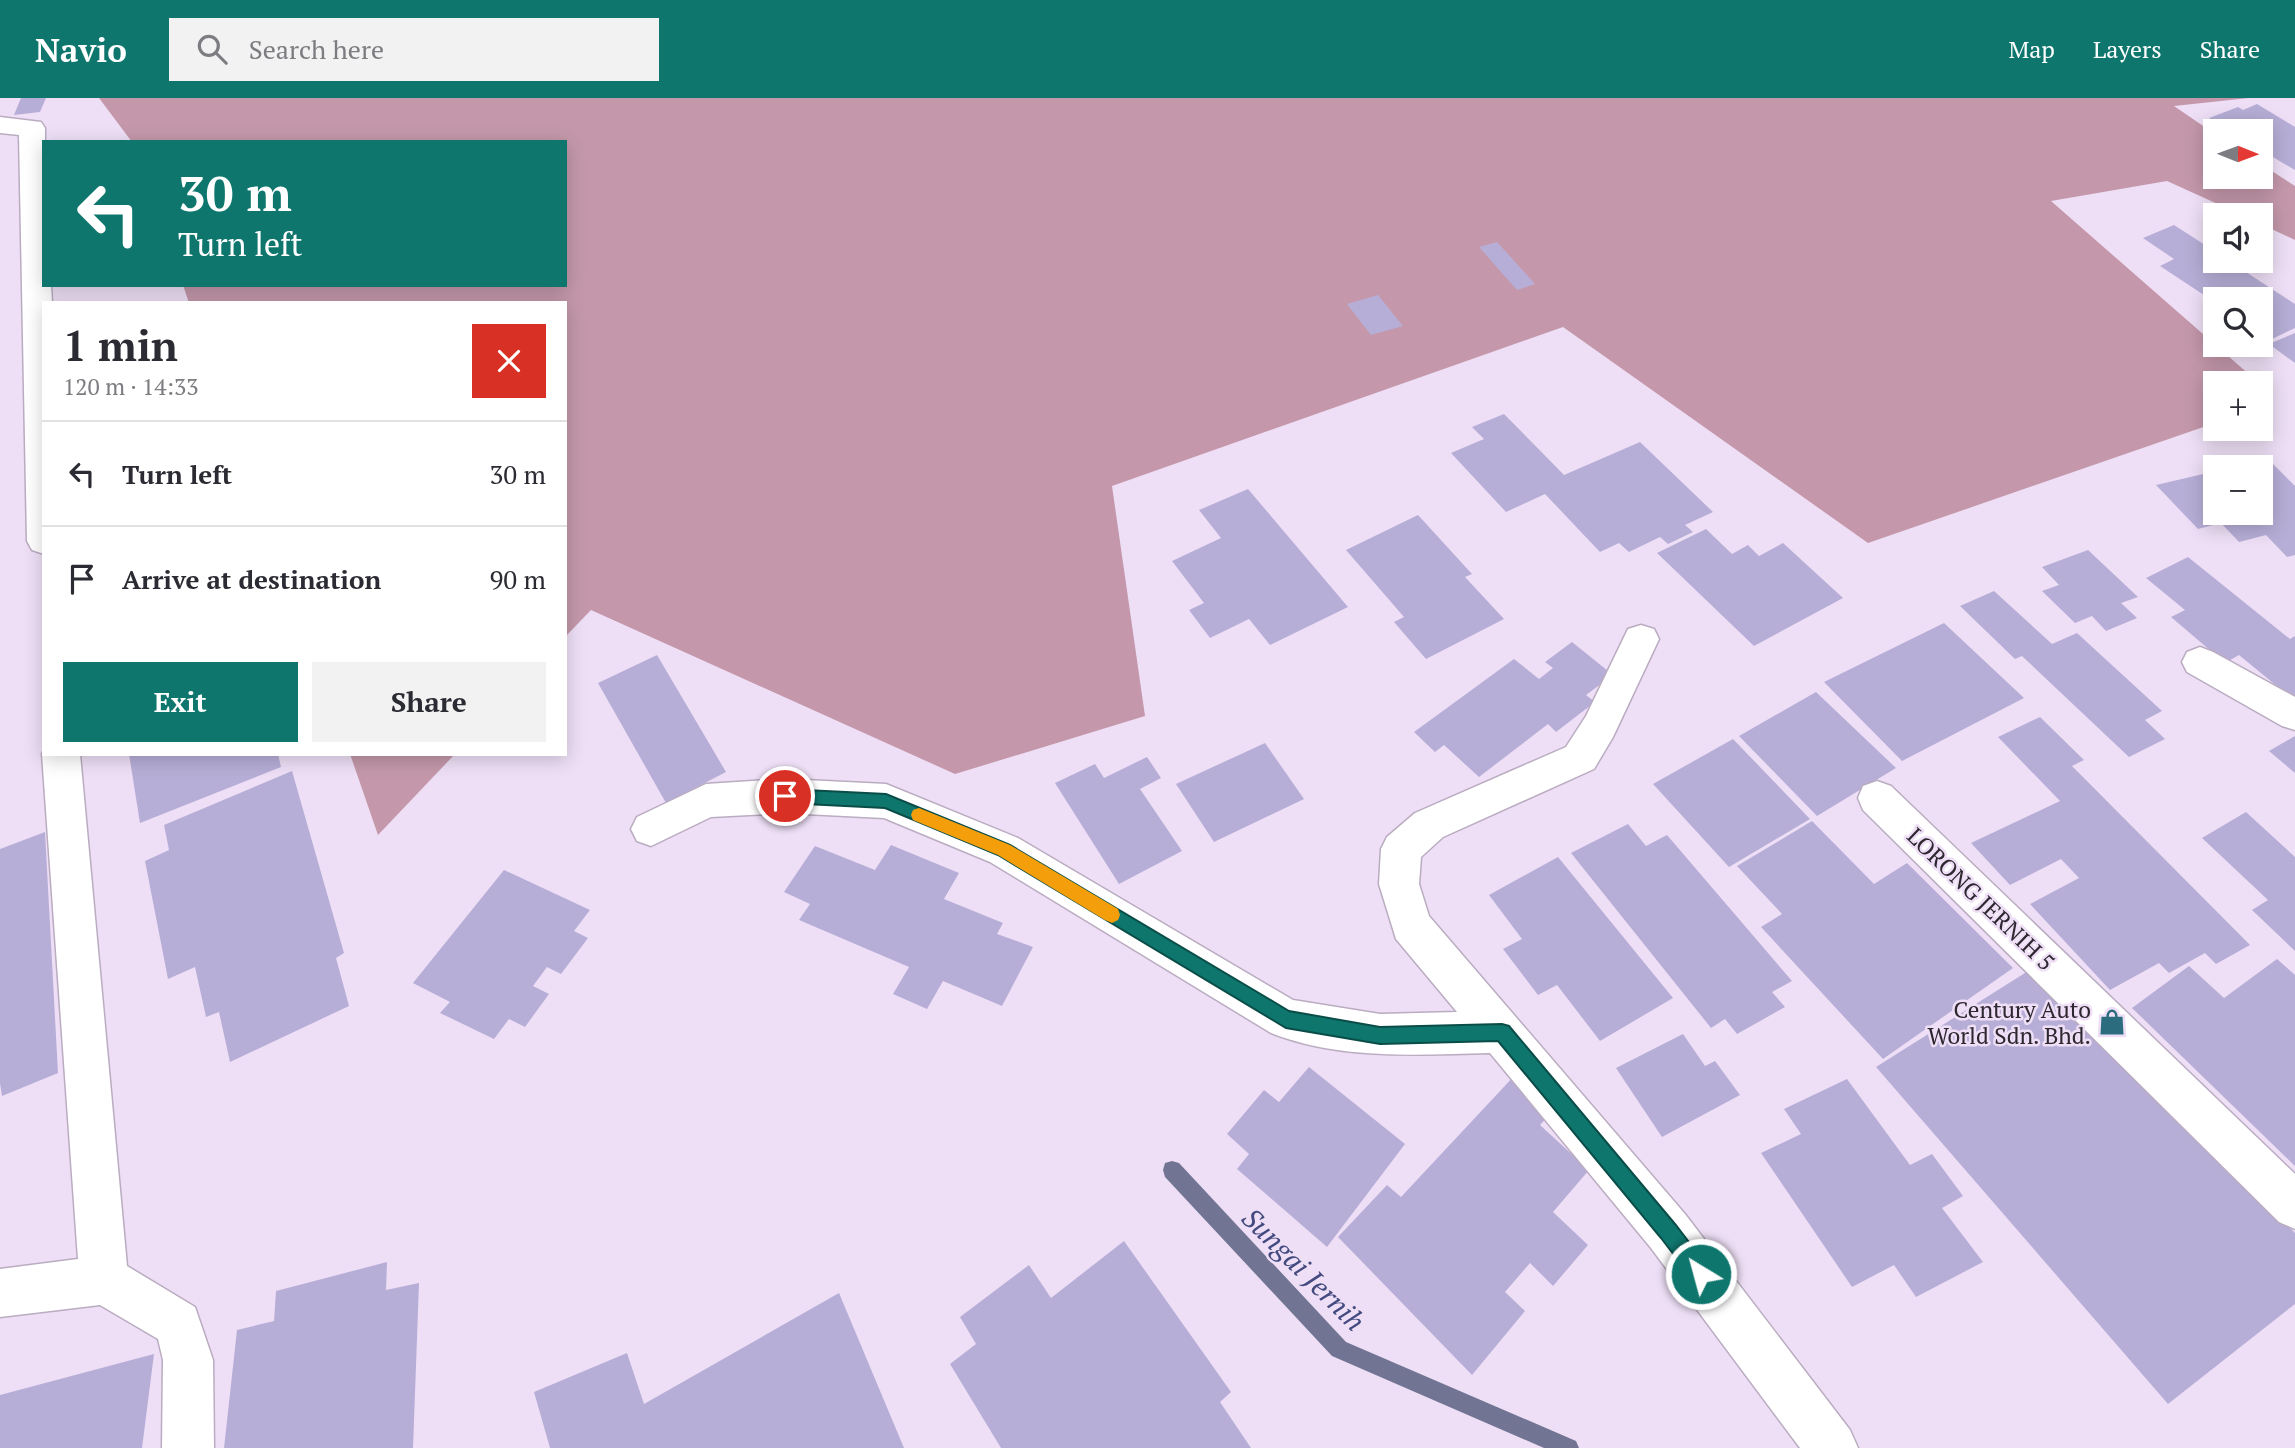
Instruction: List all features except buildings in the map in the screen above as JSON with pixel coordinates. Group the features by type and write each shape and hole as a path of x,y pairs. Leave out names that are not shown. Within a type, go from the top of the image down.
{"street":[{"path":"0,125 32,128 42,472"},
{"path":"1641,639 1600,726 1580,758 1429,825 1401,849 1399,884 1411,926 1668,1231 1832,1448"},
{"path":"2200,662 2295,715"},
{"path":"61,756 104,1280"},
{"path":"651,829 706,801 785,796 886,801 1004,850 1286,1019 1380,1035 1502,1032"},
{"name":"LORONG JERNIH 5","path":"1877,798 2295,1206"},
{"path":"0,1293 104,1280 178,1324 188,1360 188,1448"}],"shaded area":[{"path":"99,98 2249,98 2174,106 2203,126 2203,189 2273,189 2273,172 2295,186 2295,240 2273,230 2273,203 2216,203 2167,181 2051,201 2203,334 2203,357 2229,357 2245,371 2203,371 2203,427 1868,543 1563,327 1112,486 1145,716 955,774 591,610 567,635 567,301 188,301 184,287 567,287 567,140 130,140"},
{"path":"351,756 453,756 378,835"}],"waterway":[{"name":"Sungai Jernih","path":"1172,1170 1339,1349 1569,1448"}],"slow traffic":[{"path":"919,815 1004,850 1112,915"}],"place":[{"name":"Century Auto World Sdn. Bhd.","path":"2112,1022"}],"route":[{"path":"785,796 886,801 1004,850 1286,1019 1380,1035 1502,1032 1701,1274"}]}
